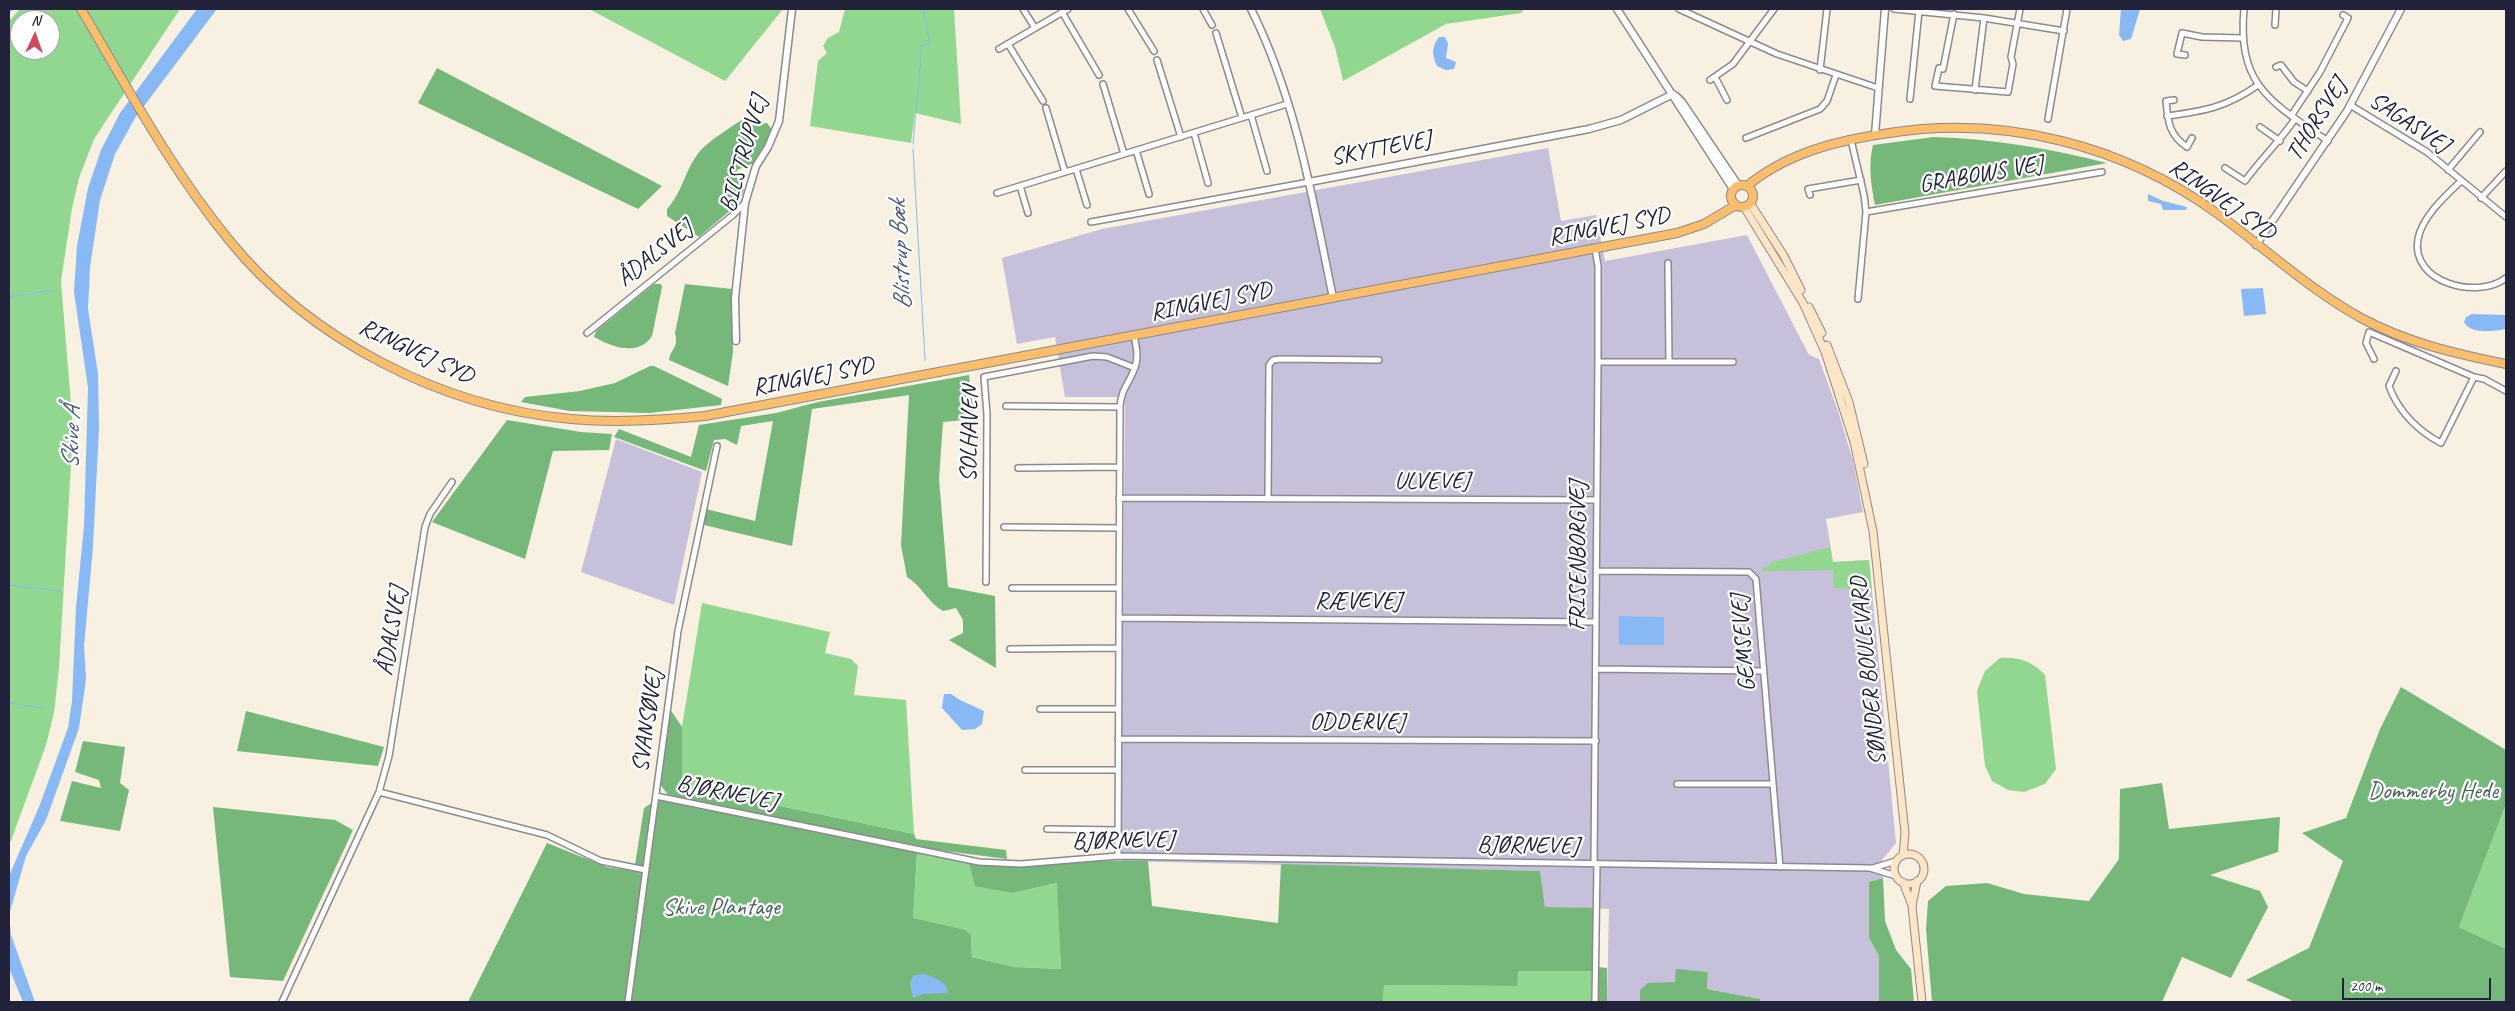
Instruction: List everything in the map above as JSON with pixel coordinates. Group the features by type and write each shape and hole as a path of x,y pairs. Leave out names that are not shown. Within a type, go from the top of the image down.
{"main road":[{"name":"RINGVEJ SYD","path":"81,9 156,134 200,202 230,242 270,284 308,315 353,346 404,372 453,393 513,410 570,419 634,421 705,416 1677,233 1704,224 1740,204"},
{"name":"RINGVEJ SYD","path":"1749,188 1782,162 1818,148 1876,135 1930,128 1982,128 2037,135 2080,146 2132,164 2168,182 2218,214 2327,298 2365,320 2412,340 2458,354 2506,364"},
{"path":"1736,187 1749,188 1752,197 1740,204 1736,187"},
{"name":"SØNDER BOULEVARD","path":"1740,204 1795,289 1825,352 1854,442 1869,506 1905,832 1912,855"},
{"name":"SØNDER BOULEVARD","path":"1903,855 1905,832"},
{"path":"1903,855 1912,855 1919,859 1923,866 1922,875 1917,881 1910,884 1903,882 1896,876 1894,869 1896,861 1903,855"},
{"path":"1912,906 1917,881"},
{"path":"1903,882 1912,906 1922,1002"}],"street":[{"name":"BILSTRUPVEJ","path":"736,341 735,298 745,203 756,166 768,147 779,121 792,9"},
{"path":"1023,9 1035,28"},
{"path":"999,49 1068,9"},
{"path":"1128,9 1154,51"},
{"path":"1203,9 1212,25"},
{"path":"1251,9 1287,104 1309,182 1332,298"},
{"path":"1617,9 1736,187"},
{"path":"1679,9 1749,42 1820,70 1878,88"},
{"path":"1727,100 1712,79 1733,64 1774,9"},
{"path":"1820,70 1827,9"},
{"path":"1876,135 1885,9"},
{"path":"1894,9 1954,14 2064,31"},
{"path":"1954,14 1943,69 1939,68 1935,86 2008,92 2013,64 2011,57 2020,9"},
{"path":"2048,119 2067,9"},
{"path":"2244,9 2242,38 2247,62 2258,85 2276,105 2328,141"},
{"path":"2275,25 2276,9"},
{"name":"THORSVEJ","path":"2256,245 2328,141 2350,105 2401,9"},
{"path":"1910,99 1919,11"},
{"path":"1062,12 1099,75"},
{"path":"2225,168 2245,182 2264,155 2280,141 2348,18 2343,15"},
{"path":"1975,90 1984,18"},
{"path":"1216,33 1242,118"},
{"path":"2185,55 2177,54 2182,34 2202,38 2242,38"},
{"path":"1008,44 1042,101"},
{"path":"1158,60 1181,137"},
{"path":"2276,67 2280,66 2294,82 2308,91"},
{"path":"1746,138 1820,109 1827,101 1836,74"},
{"path":"1103,84 1124,154"},
{"path":"2167,116 2221,107 2258,85"},
{"name":"SKYTTEVEJ","path":"1091,222 1589,129 1621,120 1673,94"},
{"path":"2174,100 2166,101 2170,129 2178,140 2188,147 2192,138"},
{"path":"997,193 1287,104"},
{"name":"SAGASVEJ","path":"2350,105 2427,152 2506,217"},
{"path":"1046,108 1065,172"},
{"path":"1250,115 1267,171"},
{"path":"2260,127 2280,141"},
{"name":"SAGASVEJ","path":"2448,170 2480,132"},
{"path":"1194,133 1208,183"},
{"path":"1851,140 1861,180 1866,212 1858,299"},
{"path":"1136,150 1150,194"},
{"path":"1076,169 1087,205"},
{"path":"2481,198 2506,171"},
{"name":"GRABOWS VEJ","path":"1866,212 2102,172"},
{"path":"1810,194 1808,189 1861,180"},
{"name":"SAGASVEJ","path":"2461,180 2440,200 2421,231 2418,247 2422,264 2428,272 2439,280 2464,286 2490,286 2506,278"},
{"path":"1020,186 1028,213"},
{"name":"ÅDALSVEJ","path":"587,333 733,215 745,203"},
{"name":"FRISENBORGVEJ","path":"1596,249 1598,266 1596,864"},
{"path":"1668,263 1668,362"},
{"path":"2374,359 2366,343 2369,332 2474,376 2484,378 2506,391"},
{"path":"1118,856 1120,407 1123,387 1135,368 1137,353 1134,335"},
{"name":"SOLHAVEN","path":"986,582 987,414 984,377 1094,356 1107,357 1135,368"},
{"path":"1268,498 1269,365 1273,360 1379,360"},
{"path":"1598,362 1733,362"},
{"path":"2396,371 2389,386 2392,394 2415,425 2426,435 2441,443 2474,376"},
{"path":"1006,406 1120,407"},
{"name":"SVANSØVEJ","path":"628,1002 681,613 717,446"},
{"path":"1018,468 1119,467"},
{"name":"ÅDALSVEJ","path":"282,1002 379,792 390,747 425,527 430,514 452,482"},
{"name":"ULVEVEJ","path":"1119,498 1597,500"},
{"path":"1004,527 1119,528"},
{"name":"GEMSEVEJ","path":"1596,571 1750,572 1754,574 1756,578 1780,867"},
{"path":"1012,588 1119,588"},
{"name":"RÆVEVEJ","path":"1119,618 1596,622"},
{"path":"1010,649 1118,648"},
{"path":"1596,669 1764,670"},
{"path":"1040,709 1118,709"},
{"name":"ODDERVEJ","path":"1118,739 1596,741"},
{"path":"1026,770 1118,770"},
{"path":"1677,784 1773,784"},
{"path":"379,792 547,835 601,861 646,870"},
{"name":"BJØRNEVEJ","path":"656,796 979,862 1021,864 1118,856 1870,868 1896,861"},
{"path":"1048,829 1118,830"},
{"name":"BJØRNEVEJ","path":"1595,1002 1596,864"},
{"name":"BJØRNEVEJ","path":"1870,868 1896,876"}],"shaded area":[{"path":"1548,148 1561,221 1596,215 1605,261 1747,235 1809,355 1819,359 1839,414 1853,461 1863,512 1826,519 1833,562 1869,560 1896,843 1882,860 1883,878 1869,882 1869,938 1879,956 1879,1000 1874,1002 1760,1002 1760,999 1707,989 1708,972 1676,970 1676,982 1640,990 1640,1002 1607,1002 1609,909 1545,907 1540,871 1121,861 1125,397 1065,397 1055,337 1017,344 1002,258 1102,229"},
{"path":"616,439 702,472 674,605 581,572"}],"green space":[{"path":"20,9 180,9 94,139 79,178 72,208 61,281 73,430 59,668 54,713 46,745 9,846 9,21 10,60 60,60 60,10"},
{"path":"589,9 783,9 725,81"},
{"path":"845,9 954,9 961,124 915,113 911,143 810,126 818,61 827,53 823,46 828,38 839,32"},
{"path":"1320,9 1525,9 1521,13 1446,24 1343,81 1335,47"},
{"path":"437,68 662,186 638,209 418,103"},
{"path":"743,119 746,126 767,123 773,131 754,163 737,170 739,182 744,189 739,203 699,237 667,216 667,209 701,150"},
{"path":"1934,137 2021,145 2107,163 1875,205 1870,168 1873,145"},
{"path":"654,284 661,284 662,287 652,336 646,342 640,346 624,348 594,337 596,331"},
{"path":"685,284 732,289 733,352 728,386 669,360 676,342 675,333"},
{"path":"650,366 654,366 722,399 721,405 649,413 570,411 521,402 525,397 580,391 615,383"},
{"path":"969,375 974,419 943,422 939,479 948,587 995,596 996,668 949,640 963,633 963,620 956,608 943,611 938,608 907,577 901,545 909,395 812,409 792,546 704,525 706,509 755,521 773,421 741,426 737,445 725,439 714,440 706,471 614,437 619,429 691,457 699,425 776,413 818,402"},
{"path":"507,420 581,432 612,434 609,450 553,451 525,559 432,522"},
{"path":"1830,547 1833,562 1869,560 1872,590 1834,588 1833,570 1760,571 1773,562"},
{"path":"702,603 830,632 825,653 851,659 858,666 854,695 906,700 914,834 775,805 728,787 716,795 682,788 682,727"},
{"path":"2000,658 2013,658 2025,661 2035,666 2045,675 2056,769 2045,784 2024,792 2008,790 1992,781 1985,766 1977,691 1985,671"},
{"name":"Dommerby Hede","path":"2401,687 2506,750 2506,804 2459,927 2506,949 2506,1002 2291,1002 2291,1000 2246,980 2309,948 2343,861 2302,833 2346,818 2380,729"},
{"path":"670,709 682,727 682,788 716,795 728,787 775,805 914,834 916,839 1006,850 1007,859 930,849 669,796 659,783"},
{"path":"246,711 384,747 378,766 237,751"},
{"path":"83,741 125,747 120,783 129,790 120,831 60,821 72,781 101,788 99,780 75,772"},
{"path":"2162,783 2169,829 2280,817 2278,852 2210,875 2260,891 2268,907 2231,978 2182,957 2162,1002 1932,1002 1926,929 1928,901 1946,886 1987,883 2024,894 2089,901 2119,859 2120,789"},
{"name":"Skive Plantage","path":"658,799 962,861 917,853 913,918 965,930 971,935 972,957 1014,967 1061,969 1057,883 1013,893 975,886 969,862 963,861 1008,865 1072,860 1148,861 1152,906 1278,923 1281,864 1540,871 1545,907 1594,908 1594,971 1518,971 1517,986 1384,985 1383,1002 468,1002 547,843 607,867 634,871 644,808"},
{"path":"2506,804 2506,949 2459,927"},
{"path":"213,807 335,820 353,830 283,981 230,977"},
{"path":"917,853 969,862 1013,893 1058,883 1061,969 1014,967 972,957 971,935 913,918"},
{"path":"1883,878 1885,921 1896,950 1911,969 1914,1002 1874,1002 1879,1000 1879,956 1869,938 1869,882"},
{"path":"1598,967 1607,968 1607,1002 1597,1002"},
{"path":"1676,969 1708,972 1707,989 1760,999 1760,1002 1640,1002 1640,990 1648,983 1675,982"},
{"path":"1517,971 1594,971 1593,1002 1383,1002 1384,985 1517,986"}],"water":[{"path":"197,9 217,9 135,118 115,154 100,200 90,267 88,309 98,374 99,428 93,547 84,646 86,679 79,728 46,820 26,856 9,915 9,876 39,807 68,728 72,701 76,607 84,526 88,388 74,292 77,246 88,188 101,150 120,113"},
{"path":"2121,9 2140,9 2131,39 2123,41 2119,35"},
{"path":"1439,37 1445,37 1448,44 1446,58 1456,62 1454,69 1446,70 1437,66 1433,51"},
{"path":"2148,194 2163,201 2187,207 2186,210 2163,210 2161,204 2148,201"},
{"path":"2263,288 2266,314 2244,316 2241,289"},
{"path":"2472,314 2506,315 2506,329 2483,331 2472,329 2464,322 2466,317"},
{"path":"1619,616 1664,617 1664,645 1619,645"},
{"path":"944,694 951,694 984,711 982,724 975,729 962,730 942,708"},
{"path":"9,915 11,935 35,1002 23,1002 9,968"},
{"path":"923,974 943,983 948,993 923,994 913,998 910,983 913,976"}],"waterway":[{"path":"9,13 13,9"},
{"name":"Blistrup Bæk","path":"913,144 922,46 930,43 923,9"},
{"name":"Blistrup Bæk","path":"913,149 925,360"},
{"path":"9,297 53,290"},
{"path":"9,585 61,591"},
{"path":"9,703 44,708"}],"water label":[{"name":"Skive Å","path":"72,438"}]}
